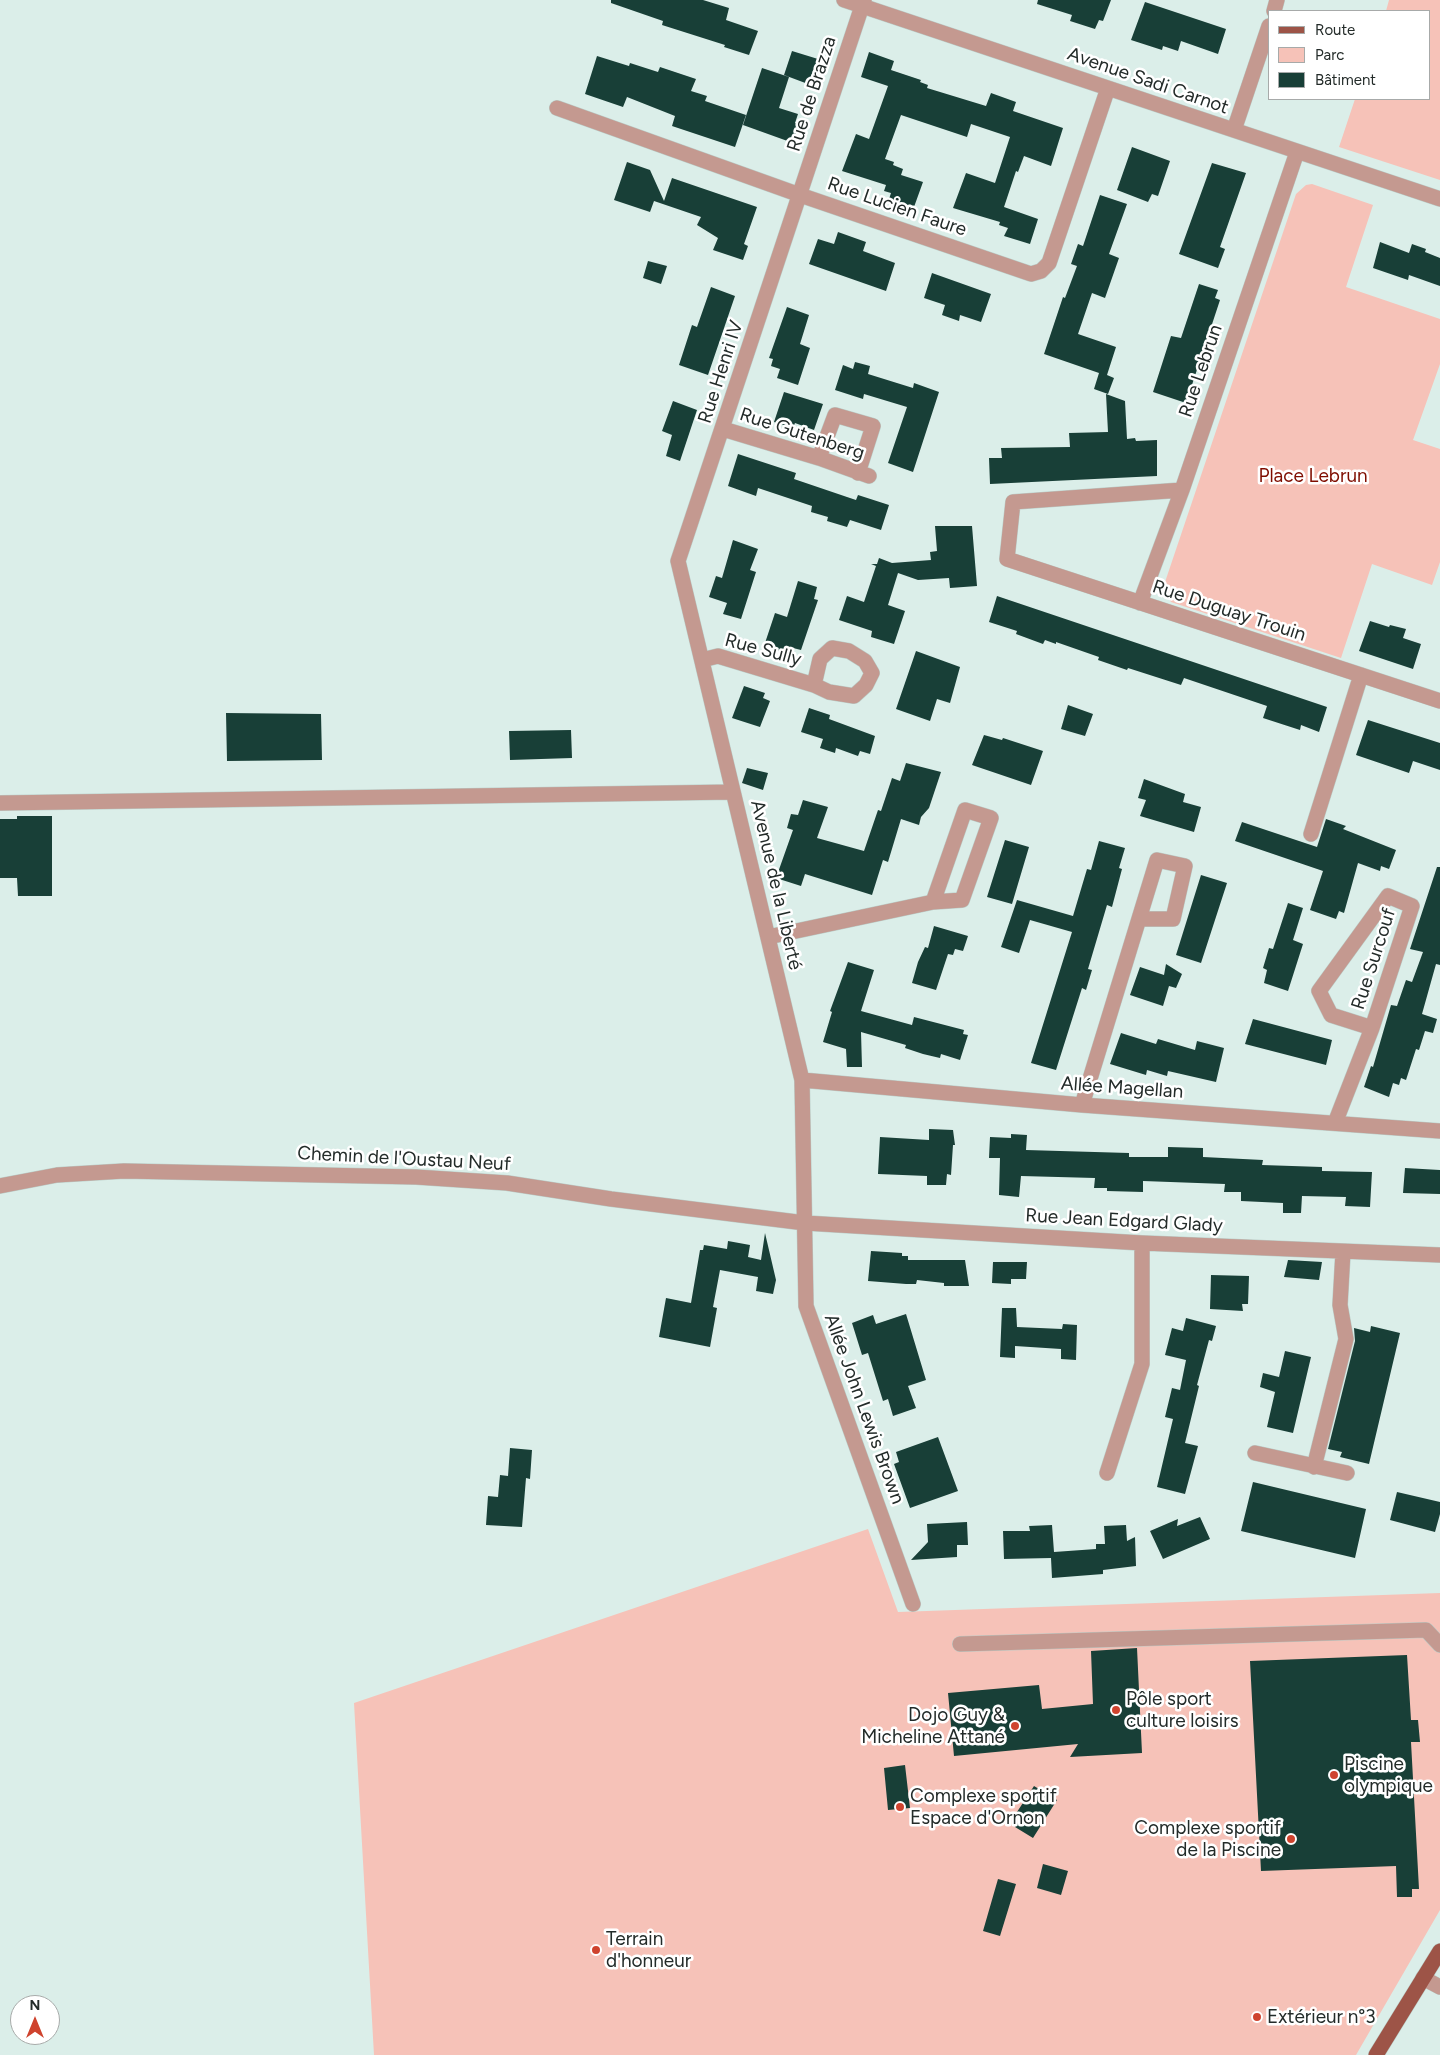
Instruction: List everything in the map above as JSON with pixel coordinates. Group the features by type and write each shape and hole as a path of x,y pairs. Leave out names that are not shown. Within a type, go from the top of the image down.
{"main road":[{"path":"1376,2055 1440,1951"}],"street":[{"name":"Avenue Sadi Carnot","path":"844,0 863,3 1108,88 1440,199"},
{"name":"Rue de Brazza","path":"800,195 863,3"},
{"path":"1234,130 1268,29"},
{"name":"Rue Lucien Faure","path":"557,108 800,195 1031,274 1041,271 1049,263 1108,88"},
{"name":"Rue Lebrun","path":"1140,603 1182,490 1297,152"},
{"name":"Rue Henri IV","path":"678,561 800,195"},
{"name":"Rue Gutenberg","path":"723,430 819,458 863,475 873,426 835,415 819,458"},
{"name":"Rue Duguay Trouin","path":"1182,490 1013,502 1007,559 1440,701"},
{"name":"Avenue de la Liberté","path":"678,561 802,1080 805,1223"},
{"name":"Rue Sully","path":"702,660 718,656 814,685"},
{"path":"1311,834 1361,675"},
{"path":"0,803 733,792"},
{"path":"768,937 933,902 962,900 991,818 965,810 933,902"},
{"name":"Rue Surcouf","path":"1335,1123 1372,1028 1412,906 1388,896 1319,991 1331,1015 1372,1028"},
{"path":"1082,1105 1139,919"},
{"name":"Allée Magellan","path":"802,1080 1082,1105 1440,1131"},
{"name":"Chemin de l'Oustau Neuf","path":"0,1186 57,1175 124,1171 416,1177 507,1183 611,1199 805,1223"},
{"name":"Rue Jean Edgard Glady","path":"805,1223 1142,1243 1440,1256"},
{"name":"Allée John Lewis Brown","path":"805,1223 806,1306 913,1604"},
{"path":"1106,1473 1142,1364 1142,1243"},
{"path":"1314,1467 1346,1339 1340,1305 1342,1252"},
{"path":"1255,1453 1346,1473"},
{"path":"960,1644 1426,1630 1440,1644"},
{"path":"1423,1978 1440,1987"}],"green space":[{"path":"1389,0 1440,0 1440,180 1339,147 1355,100 1430,100 1430,10 1386,10"},
{"name":"Place Lebrun","path":"1312,184 1373,205 1346,287 1440,319 1440,364 1413,440 1440,449 1440,562 1432,585 1372,564 1341,658 1171,602 1165,592 1164,585 1296,194 1306,185"},
{"name":"Complexe sportif Espace d'Ornon","path":"868,1529 898,1612 1440,1593 1440,1910 1356,2055 374,2055 354,1703"}],"building":[{"path":"611,0 703,0 729,8 726,20 758,31 749,55 724,47 725,45 662,25 663,21 611,3"},
{"path":"1038,0 1111,0 1103,21 1099,20 1095,29 1070,21 1072,15 1037,4"},
{"path":"1145,2 1226,29 1218,54 1181,41 1178,51 1163,46 1162,50 1131,40"},
{"path":"792,51 818,59 808,84 784,75"},
{"path":"869,52 894,61 891,70 921,80 920,82 928,85 927,88 986,106 991,93 1016,102 1013,111 1063,128 1051,166 1024,156 1018,172 1016,171 1004,207 1038,219 1030,244 1004,236 1008,228 999,225 1000,222 953,208 966,173 995,183 1010,137 971,124 967,137 901,115 885,159 894,162 893,165 903,169 901,175 923,182 914,207 889,199 891,193 884,191 886,185 842,171 856,134 869,139 888,86 861,77"},
{"path":"597,56 629,66 630,63 658,72 660,67 696,79 691,91 707,96 705,101 746,115 735,147 672,126 675,116 627,97 623,107 585,94"},
{"path":"762,68 789,77 779,108 798,114 795,123 799,124 793,143 743,125"},
{"path":"1132,147 1170,161 1158,196 1152,194 1148,202 1117,190"},
{"path":"627,162 650,170 664,201 672,178 757,207 744,244 748,246 743,260 713,250 718,238 697,225 701,217 654,201 650,212 614,200"},
{"path":"1212,163 1246,173 1220,247 1225,249 1218,268 1179,254"},
{"path":"1100,195 1127,204 1109,254 1119,258 1105,298 1092,293 1078,334 1116,347 1107,375 1114,378 1108,394 1094,389 1099,373 1044,354 1063,297 1065,298 1077,266 1071,264 1078,244 1083,246"},
{"path":"838,232 866,242 863,251 895,263 886,291 809,264 818,239 834,244"},
{"path":"1380,242 1409,253 1412,244 1426,249 1425,252 1440,258 1440,286 1409,275 1408,280 1373,268"},
{"path":"648,261 667,266 661,284 643,278"},
{"path":"932,273 991,294 981,322 960,315 959,321 942,315 945,305 924,298"},
{"path":"1199,284 1218,290 1215,298 1220,300 1186,403 1153,392 1171,336 1181,338"},
{"path":"711,287 735,296 708,375 679,365 692,325 697,327"},
{"path":"787,307 809,315 800,344 810,348 798,385 777,378 780,369 771,366 773,359 769,358"},
{"path":"855,362 870,366 868,374 913,388 914,383 939,392 913,472 888,463 907,407 864,394 863,399 835,390 843,365 853,369"},
{"path":"784,392 823,404 814,430 795,423 793,428 774,422"},
{"path":"1106,394 1125,401 1127,439 1135,438 1136,441 1157,440 1157,476 990,484 989,458 1002,458 1001,448 1070,447 1069,433 1108,432"},
{"path":"673,401 697,410 680,461 666,456 672,435 662,431"},
{"path":"738,454 796,473 794,479 847,497 856,500 858,495 889,505 881,530 850,520 847,527 827,521 828,517 811,512 812,506 758,488 756,496 728,486"},
{"path":"935,526 972,526 977,586 950,588 949,578 918,580 898,573 888,605 905,611 894,644 871,637 872,631 839,620 847,596 864,602 876,566 871,564 877,564 879,558 892,563 931,560 930,552 937,551"},
{"path":"733,540 758,549 750,570 756,572 741,619 723,614 727,603 709,597 716,576 722,578"},
{"path":"798,581 817,587 814,599 818,600 801,650 793,648 792,651 785,648 784,653 764,646 775,613 787,617"},
{"path":"997,596 1327,707 1319,732 1301,725 1300,730 1263,718 1267,706 1184,678 1181,685 1128,668 1127,670 1098,660 1099,657 1056,642 1056,644 1045,640 1043,644 1016,634 1017,631 989,622"},
{"path":"1370,621 1389,627 1390,625 1406,629 1403,638 1421,644 1413,669 1359,651"},
{"path":"916,651 960,667 950,703 937,699 930,721 896,709"},
{"path":"744,686 765,693 763,698 770,701 760,727 732,718"},
{"path":"1068,705 1093,714 1085,736 1061,729"},
{"path":"809,708 830,715 829,719 875,736 870,754 860,751 858,756 836,748 835,753 820,748 823,739 801,732"},
{"path":"226,713 321,714 322,760 227,761"},
{"path":"1368,720 1440,743 1440,770 1413,761 1409,773 1356,755"},
{"path":"571,730 572,758 510,760 509,731"},
{"path":"984,735 1002,740 1003,738 1043,751 1031,785 972,765"},
{"path":"906,763 941,772 929,808 921,817 919,825 901,819 888,862 883,860 872,895 805,874 801,886 776,878 793,830 787,828 791,814 798,815 803,800 828,807 817,838 864,851 878,810 881,811 892,778 900,781"},
{"path":"747,768 768,773 763,790 742,783"},
{"path":"1144,779 1185,794 1183,802 1201,807 1194,832 1140,816 1146,800 1138,798"},
{"path":"17,816 52,816 52,896 18,896 17,878 0,878 0,819 17,819"},
{"path":"1326,819 1346,826 1343,829 1396,850 1389,869 1381,866 1380,871 1358,863 1344,913 1339,911 1336,919 1310,910 1323,871 1235,841 1242,822 1317,847"},
{"path":"1005,840 1029,847 1012,904 987,897"},
{"path":"1099,841 1125,848 1119,868 1122,869 1112,907 1107,905 1088,969 1092,970 1086,990 1082,988 1056,1070 1031,1063 1072,932 1030,920 1019,953 1001,947 1017,900 1073,916 1087,869 1091,870"},
{"path":"1437,867 1440,867 1440,965 1436,964 1422,1014 1437,1019 1433,1033 1425,1031 1419,1050 1416,1049 1406,1080 1401,1078 1399,1085 1393,1083 1389,1097 1364,1087 1371,1066 1373,1067 1391,1005 1397,1006 1406,980 1412,982 1423,952 1410,949"},
{"path":"1201,875 1227,883 1201,963 1176,955"},
{"path":"1288,903 1303,908 1293,940 1303,944 1288,991 1264,983 1267,970 1263,968 1269,948 1273,949"},
{"path":"934,926 968,936 963,951 955,949 953,955 948,954 936,990 912,983 918,962 925,947 928,948"},
{"path":"848,962 874,970 861,1011 912,1025 914,1017 964,1030 963,1034 968,1035 960,1060 941,1054 940,1058 923,1054 905,1048 906,1045 861,1032 862,1067 847,1067 846,1049 823,1042 832,1012 830,1011"},
{"path":"1166,964 1182,974 1176,988 1169,986 1163,1006 1130,995 1140,967 1164,975"},
{"path":"1253,1019 1332,1040 1326,1065 1245,1044"},
{"path":"1121,1033 1156,1044 1158,1039 1195,1050 1197,1041 1224,1048 1216,1082 1168,1071 1167,1076 1147,1070 1146,1075 1110,1064"},
{"path":"929,1129 953,1130 955,1145 953,1145 951,1175 947,1174 946,1185 927,1185 927,1176 878,1174 880,1137 929,1140"},
{"path":"1011,1134 1027,1135 1026,1150 1129,1153 1129,1157 1168,1157 1168,1147 1203,1148 1203,1157 1263,1160 1262,1165 1322,1167 1322,1171 1372,1172 1370,1207 1345,1206 1346,1197 1302,1196 1301,1213 1283,1213 1283,1203 1241,1201 1241,1192 1224,1192 1225,1184 1143,1181 1143,1192 1107,1191 1107,1188 1094,1188 1095,1178 1021,1176 1019,1197 999,1195 1000,1158 989,1158 990,1137 1011,1138"},
{"path":"1405,1168 1440,1170 1440,1194 1403,1193"},
{"path":"765,1233 776,1280 773,1294 756,1291 758,1277 720,1270 713,1307 717,1308 710,1347 659,1337 666,1298 691,1303 700,1250 703,1250 704,1245 727,1249 728,1241 750,1245 748,1257 761,1260"},
{"path":"871,1251 902,1253 902,1256 908,1256 908,1260 965,1260 969,1286 944,1286 944,1283 917,1280 916,1284 868,1281"},
{"path":"1288,1260 1322,1262 1319,1280 1284,1277"},
{"path":"993,1262 1027,1262 1026,1279 1011,1279 1011,1284 992,1283"},
{"path":"1211,1275 1249,1276 1248,1304 1242,1304 1243,1311 1210,1309"},
{"path":"1002,1308 1016,1308 1017,1327 1062,1329 1063,1324 1077,1325 1076,1360 1061,1359 1061,1349 1015,1346 1015,1358 1000,1357"},
{"path":"906,1314 926,1380 908,1386 916,1408 893,1416 888,1399 883,1401 868,1353 862,1355 852,1323 873,1315 876,1324"},
{"path":"1186,1318 1216,1326 1212,1341 1209,1340 1197,1385 1199,1386 1185,1443 1198,1446 1185,1494 1157,1487 1173,1419 1165,1417 1172,1388 1180,1390 1186,1360 1165,1355 1172,1328 1183,1331"},
{"path":"1371,1326 1400,1333 1369,1464 1340,1457 1342,1452 1328,1449 1355,1341 1354,1328 1370,1332"},
{"path":"1285,1351 1311,1357 1293,1433 1267,1427 1275,1392 1260,1387 1263,1373 1279,1377"},
{"path":"938,1437 958,1491 910,1508 894,1464 899,1462 896,1452"},
{"path":"510,1448 532,1450 530,1479 526,1478 522,1527 486,1525 488,1496 498,1497 500,1475 508,1476"},
{"path":"1253,1482 1366,1509 1355,1558 1241,1531"},
{"path":"1397,1492 1440,1502 1440,1514 1435,1532 1390,1520"},
{"path":"1200,1517 1210,1539 1163,1559 1150,1531 1178,1519 1177,1526"},
{"path":"967,1522 968,1545 957,1545 957,1557 911,1560 928,1542 927,1524"},
{"path":"1052,1525 1054,1552 1096,1549 1096,1544 1105,1544 1104,1526 1126,1525 1127,1541 1135,1537 1136,1566 1103,1570 1103,1574 1052,1578 1051,1558 1004,1559 1003,1531 1030,1531 1029,1526"},
{"path":"1137,1648 1142,1753 1070,1757 1078,1744 954,1756 948,1693 1039,1685 1042,1709 1093,1704 1091,1651"},
{"name":"Piscine olympique","path":"1407,1655 1411,1720 1418,1720 1420,1742 1411,1742 1419,1889 1412,1889 1412,1897 1397,1897 1396,1866 1261,1871 1250,1661"},
{"path":"905,1765 910,1808 888,1810 884,1768"},
{"path":"1034,1786 1057,1800 1033,1838 1015,1827 1021,1818 1015,1815"},
{"path":"1043,1864 1068,1871 1061,1895 1037,1888"},
{"path":"998,1879 1016,1884 1000,1936 983,1931"}],"place":[{"name":"Pôle sport culture loisirs","path":"1116,1710"},
{"name":"Dojo Guy & Micheline Attané","path":"1015,1726"},
{"name":"Piscine olympique","path":"1334,1775"},
{"name":"Complexe sportif Espace d'Ornon","path":"900,1807"},
{"name":"Complexe sportif de la Piscine","path":"1291,1839"},
{"name":"Terrain d'honneur","path":"596,1950"},
{"name":"Extérieur n°3","path":"1257,2017"}]}
